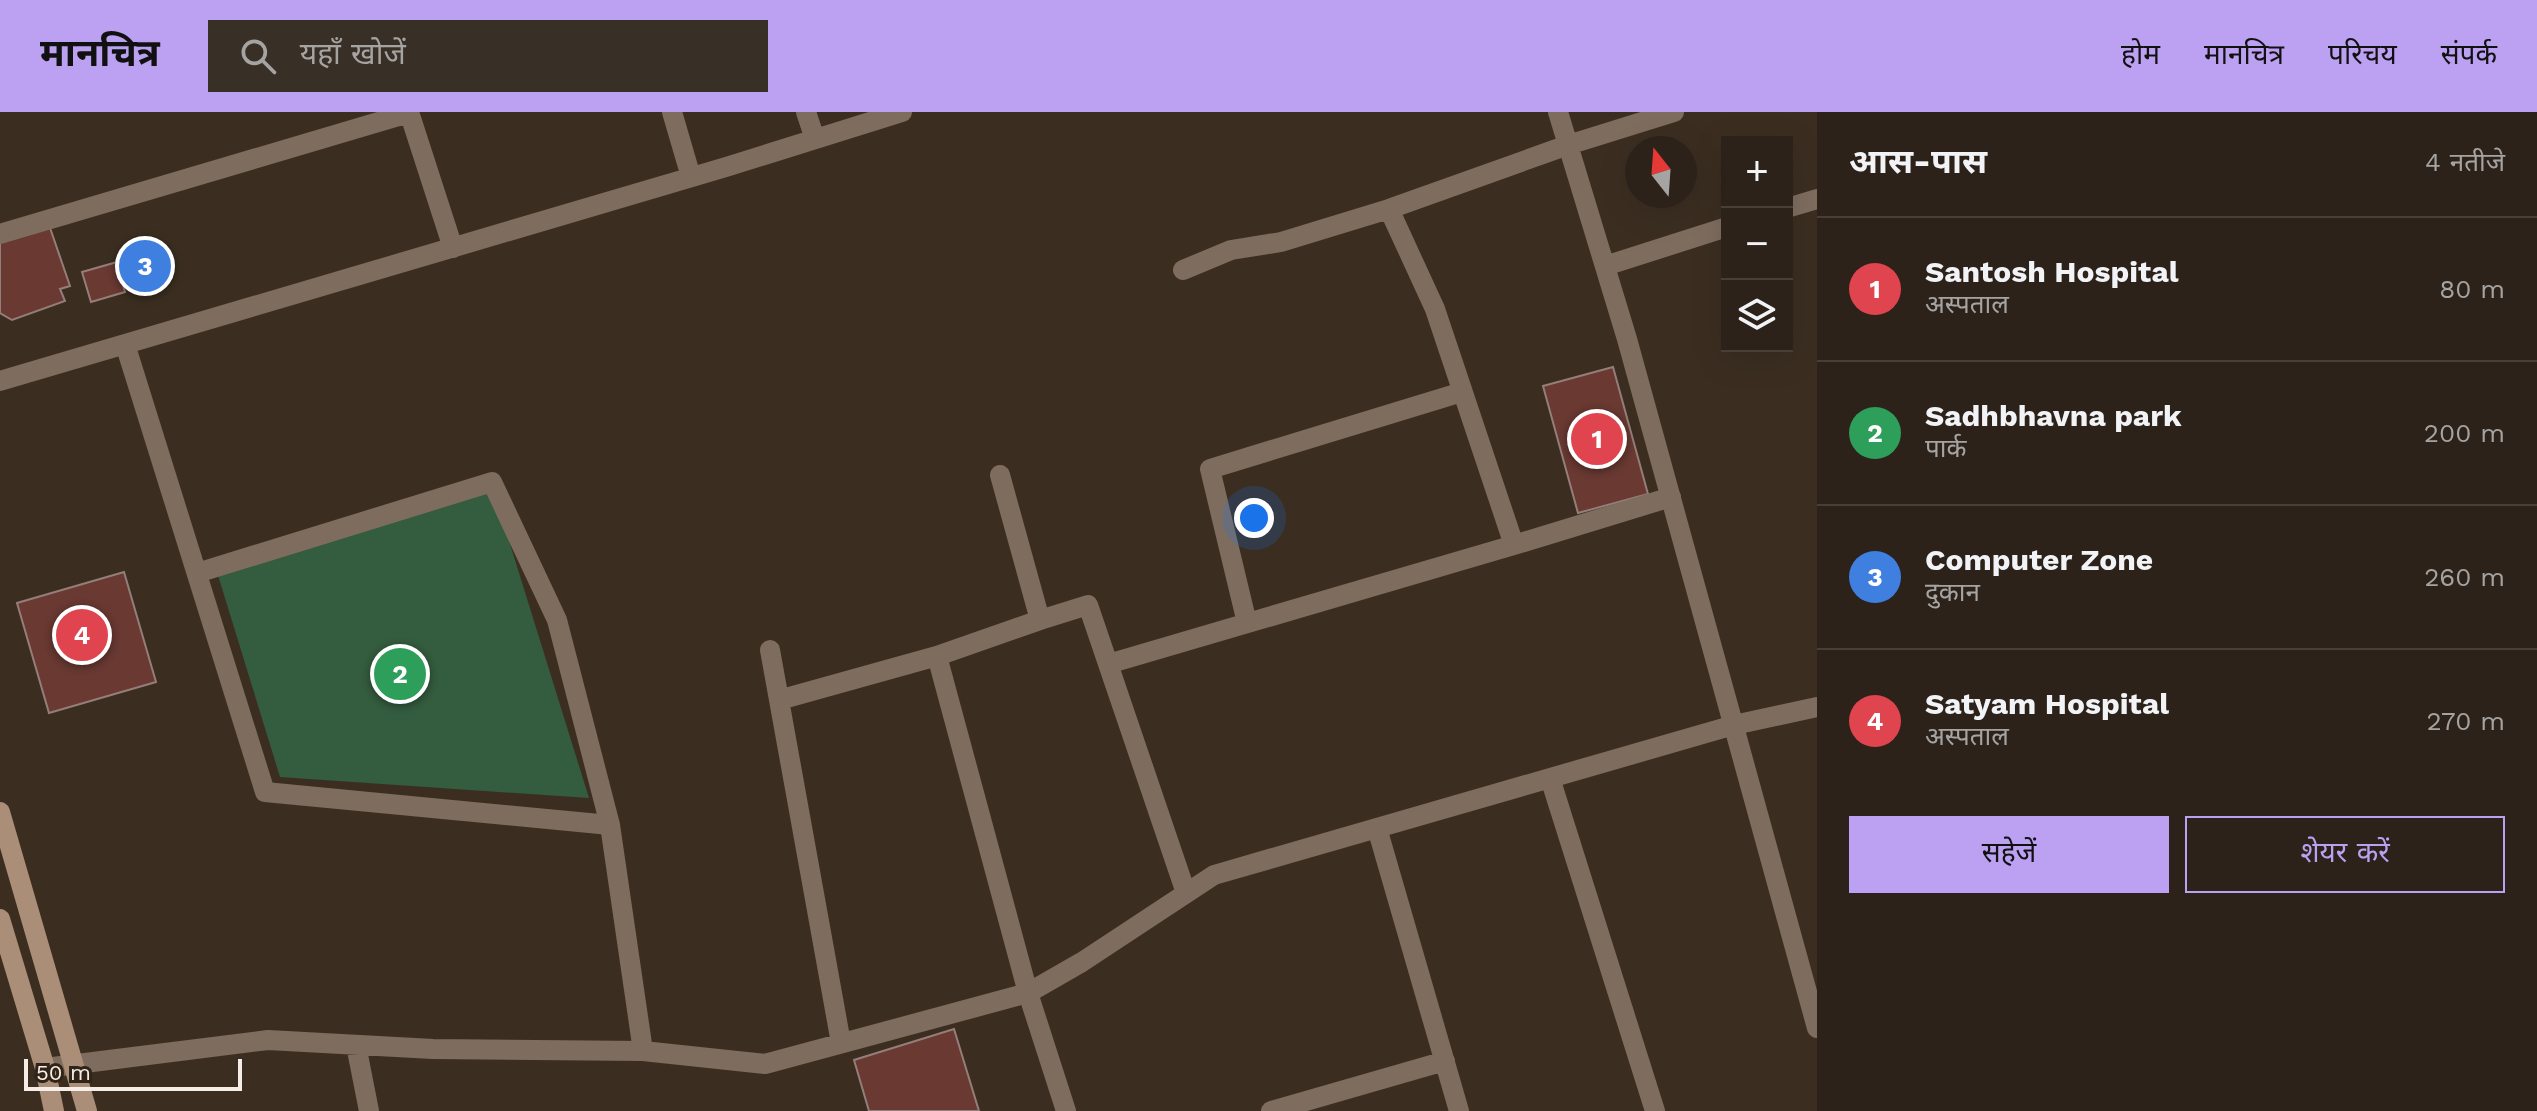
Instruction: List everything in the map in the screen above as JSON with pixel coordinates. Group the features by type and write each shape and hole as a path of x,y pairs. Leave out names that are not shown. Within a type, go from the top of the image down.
{"street":[{"path":"672,112 691,177"},
{"path":"806,112 815,139"},
{"path":"0,381 902,112"},
{"path":"1558,112 1811,985 1817,1028"},
{"path":"1183,270 1231,250 1281,242 1389,209 1568,145 1674,112"},
{"path":"0,234 409,113 453,248"},
{"path":"1793,206 1817,199"},
{"path":"1389,209 1435,309 1514,545"},
{"path":"1605,266 1721,229"},
{"path":"125,344 265,792 610,825"},
{"path":"1247,623 1210,469 1462,392"},
{"path":"1000,475 1040,620"},
{"path":"197,573 492,482 557,620 610,825 643,1051"},
{"path":"1108,664 1671,497"},
{"path":"779,700 937,656 1088,605 1186,893"},
{"path":"770,650 841,1043"},
{"path":"937,656 1028,993 1066,1111"},
{"path":"45,1068 268,1040 433,1049 643,1051 765,1064 1028,993 1082,962 1214,875 1734,725 1817,707"},
{"path":"1550,778 1655,1111"},
{"path":"0,812 87,1111"},
{"path":"1377,828 1459,1111"},
{"path":"0,919 45,1068 54,1111"},
{"path":"356,1045 369,1111"},
{"path":"1271,1111 1445,1061"}],"green space":[{"path":"492,486 589,798 280,777 217,572"}],"building":[{"path":"48,222 70,286 60,289 65,301 12,320 0,313 0,238"},
{"path":"150,241 164,284 140,292 126,248"},
{"path":"117,262 125,292 91,302 82,272"},
{"path":"1613,367 1648,494 1578,513 1543,386"},
{"path":"124,572 156,682 49,713 17,603"},
{"path":"954,1029 979,1111 869,1111 854,1060"}],"place":[{"name":"Computer Zone","path":"145,266"},
{"name":"Santosh Hospital","path":"1597,439"},
{"name":"Satyam Hospital","path":"82,635"},
{"name":"Sadhbhavna park","path":"400,674"}]}
